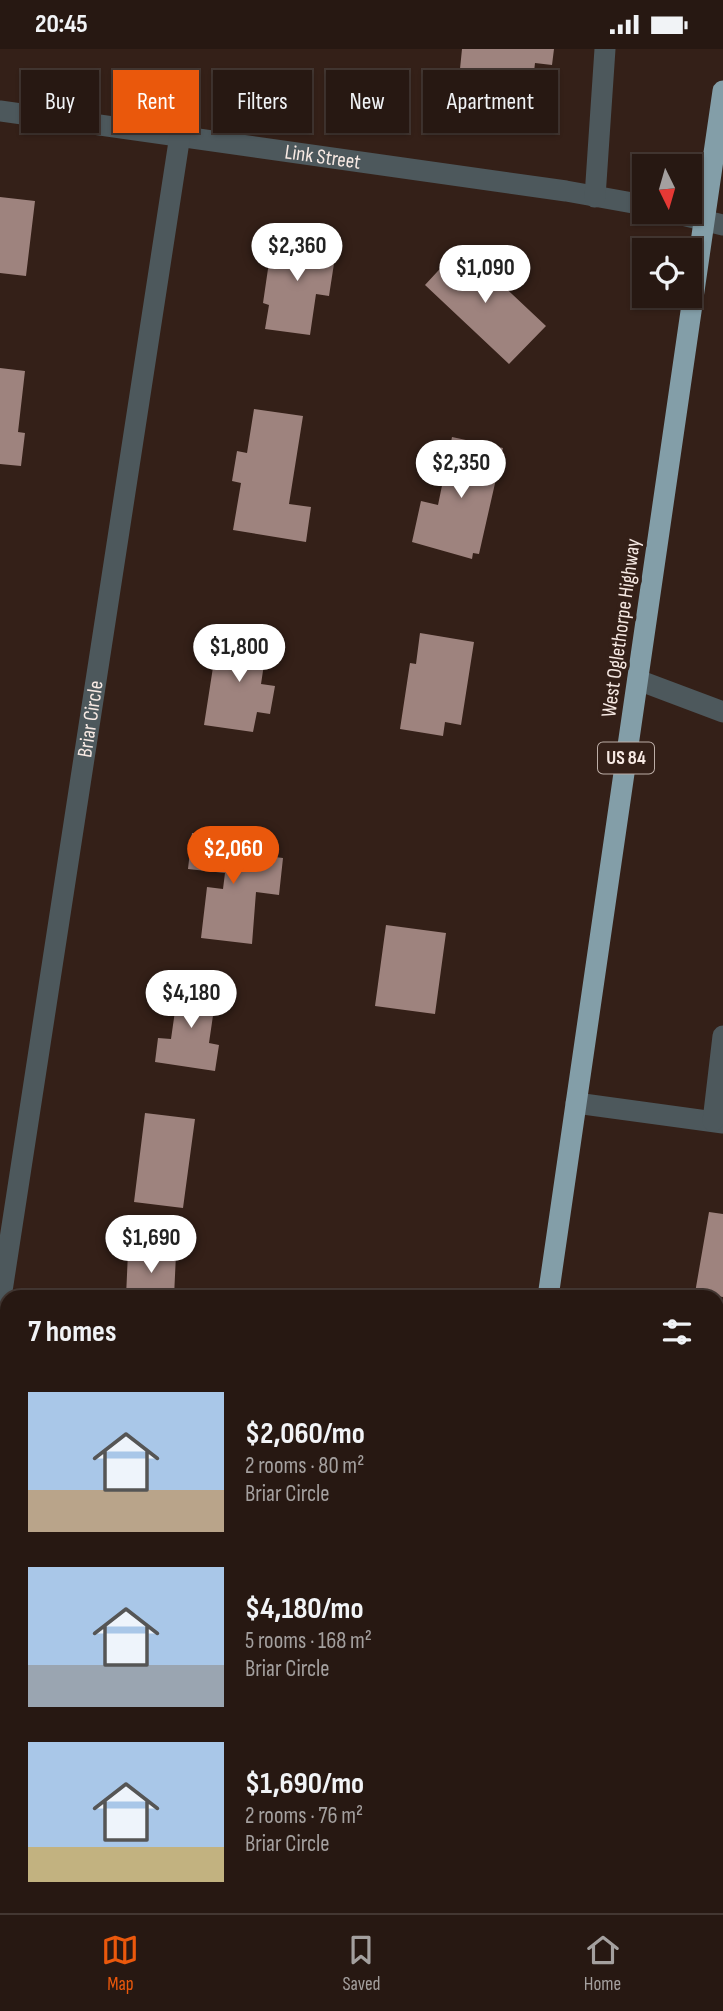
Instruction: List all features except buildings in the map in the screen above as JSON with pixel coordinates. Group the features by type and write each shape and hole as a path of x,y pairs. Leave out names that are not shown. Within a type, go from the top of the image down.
{"highway":[{"name":"West Oglethorpe Highway","path":"549,1290 638,680 714,222 723,92"}],"street":[{"path":"595,197 605,49"},
{"name":"Link Street","path":"0,111 180,135 632,203"},
{"name":"Briar Circle","path":"2,1290 180,135"},
{"path":"638,680 723,712"},
{"path":"576,1103 718,1122 723,1036"}]}
